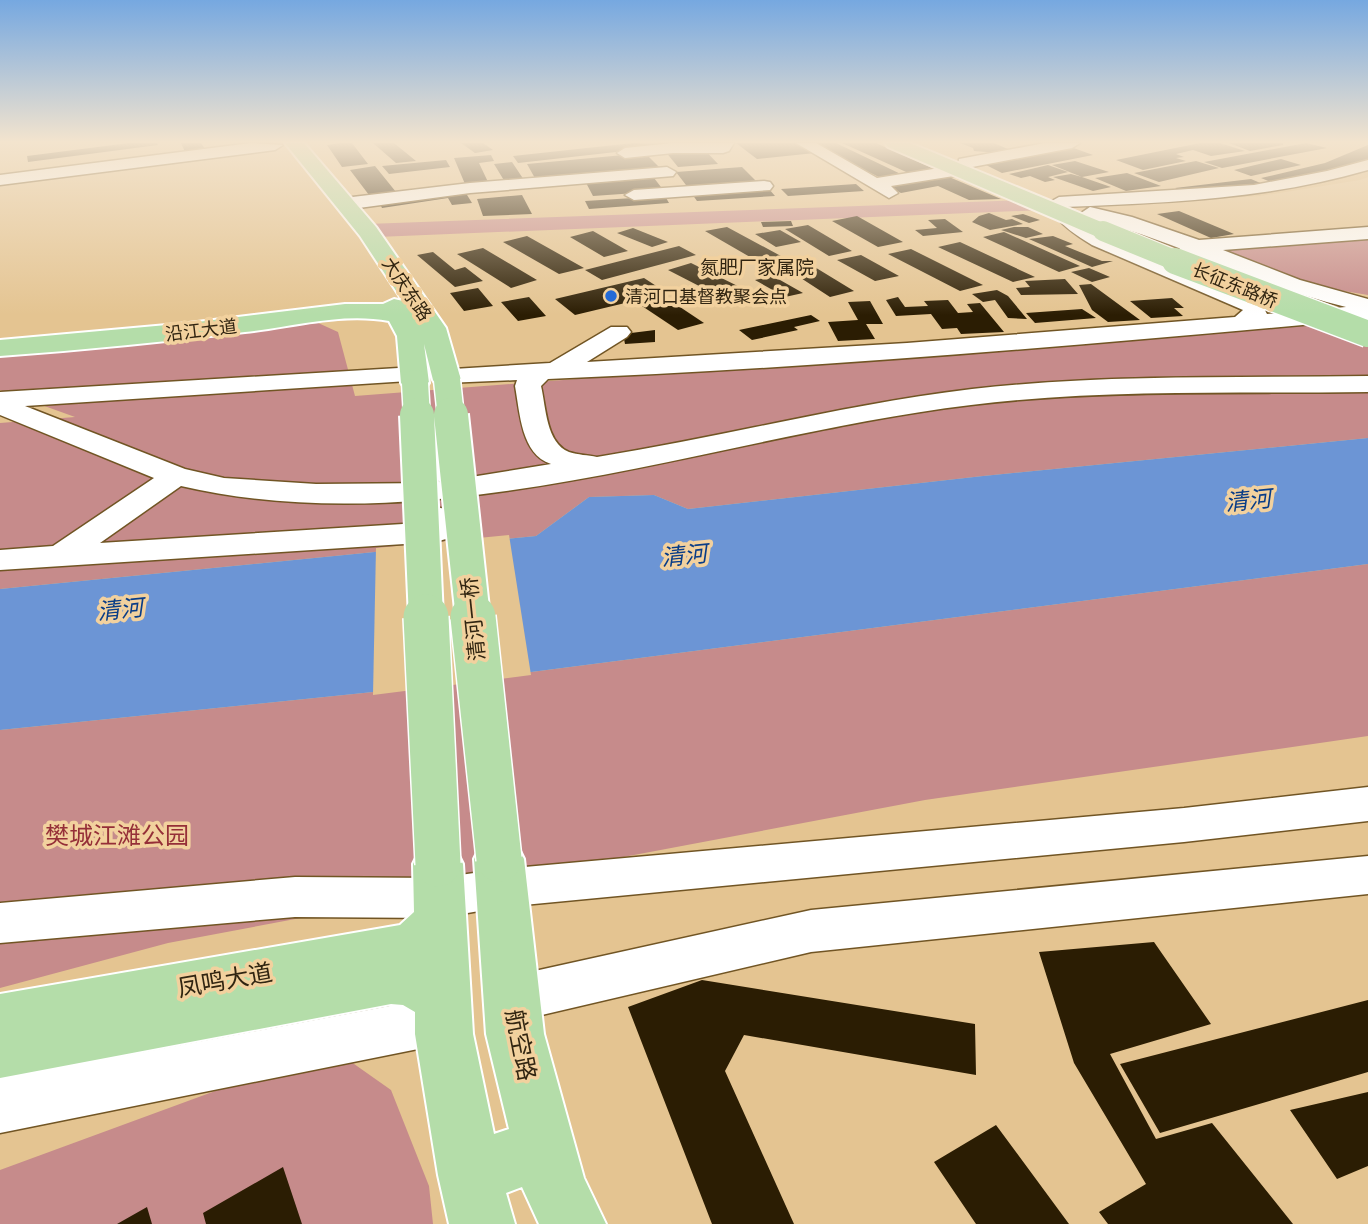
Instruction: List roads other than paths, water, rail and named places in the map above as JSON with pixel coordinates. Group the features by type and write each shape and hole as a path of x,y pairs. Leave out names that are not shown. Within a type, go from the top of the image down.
{"main road":[{"name":"大庆东路","path":"323,200 400,315 431,378"},
{"name":"大庆东路","path":"340,200 368,232 433,328 431,378"},
{"path":"1034,200 1068,208"},
{"path":"1048,200 1068,208"},
{"name":"长征东路桥","path":"1068,208 1259,295 1368,317"},
{"name":"沿江大道","path":"0,334 110,327 294,307 362,294 372,289"},
{"name":"沿江大道","path":"0,348 106,341 341,311 377,309 400,315"},
{"path":"431,378 439,894 444,1034 476,1200 544,1147"},
{"name":"清河一桥","path":"431,378 501,873"},
{"name":"航空路","path":"501,873 515,1034 555,1188 573,1224"},
{"name":"凤鸣大道","path":"0,1020 415,945 439,894"},
{"name":"凤鸣大道","path":"0,1050 391,979 412,981 443,1009"}],"street":[{"path":"344,204 375,200"},
{"path":"1068,208 1149,200"},
{"path":"1220,205 1300,206 1317,200"},
{"path":"1300,206 1322,236"},
{"path":"1068,208 1140,224 1317,292 1368,317"},
{"path":"1068,208 1082,231 1245,315"},
{"path":"1196,246 1368,233"},
{"path":"0,403 500,373 522,379 973,347 1245,315 1286,320 1368,317"},
{"path":"541,376 619,332"},
{"path":"541,376 542,446 550,455 574,463 608,464"},
{"path":"0,403 176,476 224,487 316,493 434,492 608,464 864,413 972,397 1070,389 1368,384"},
{"path":"61,555 176,476"},
{"path":"0,560 435,532 434,492"},
{"path":"0,923 295,897 439,894 501,873 1184,825 1368,804"},
{"path":"512,999 811,931 1368,875"},
{"path":"0,1107 443,1009"}],"water":[{"name":"清河","path":"1368,438 1368,564 383,691 0,730 0,589 536,536 589,497 654,495 688,509 983,476"}],"place":[{"name":"清河口基督教聚会点","path":"611,296"}],"district":[{"name":"氮肥厂家属院","path":"757,267"}],"park label":[{"name":"樊城江滩公园","path":"117,835"}]}
